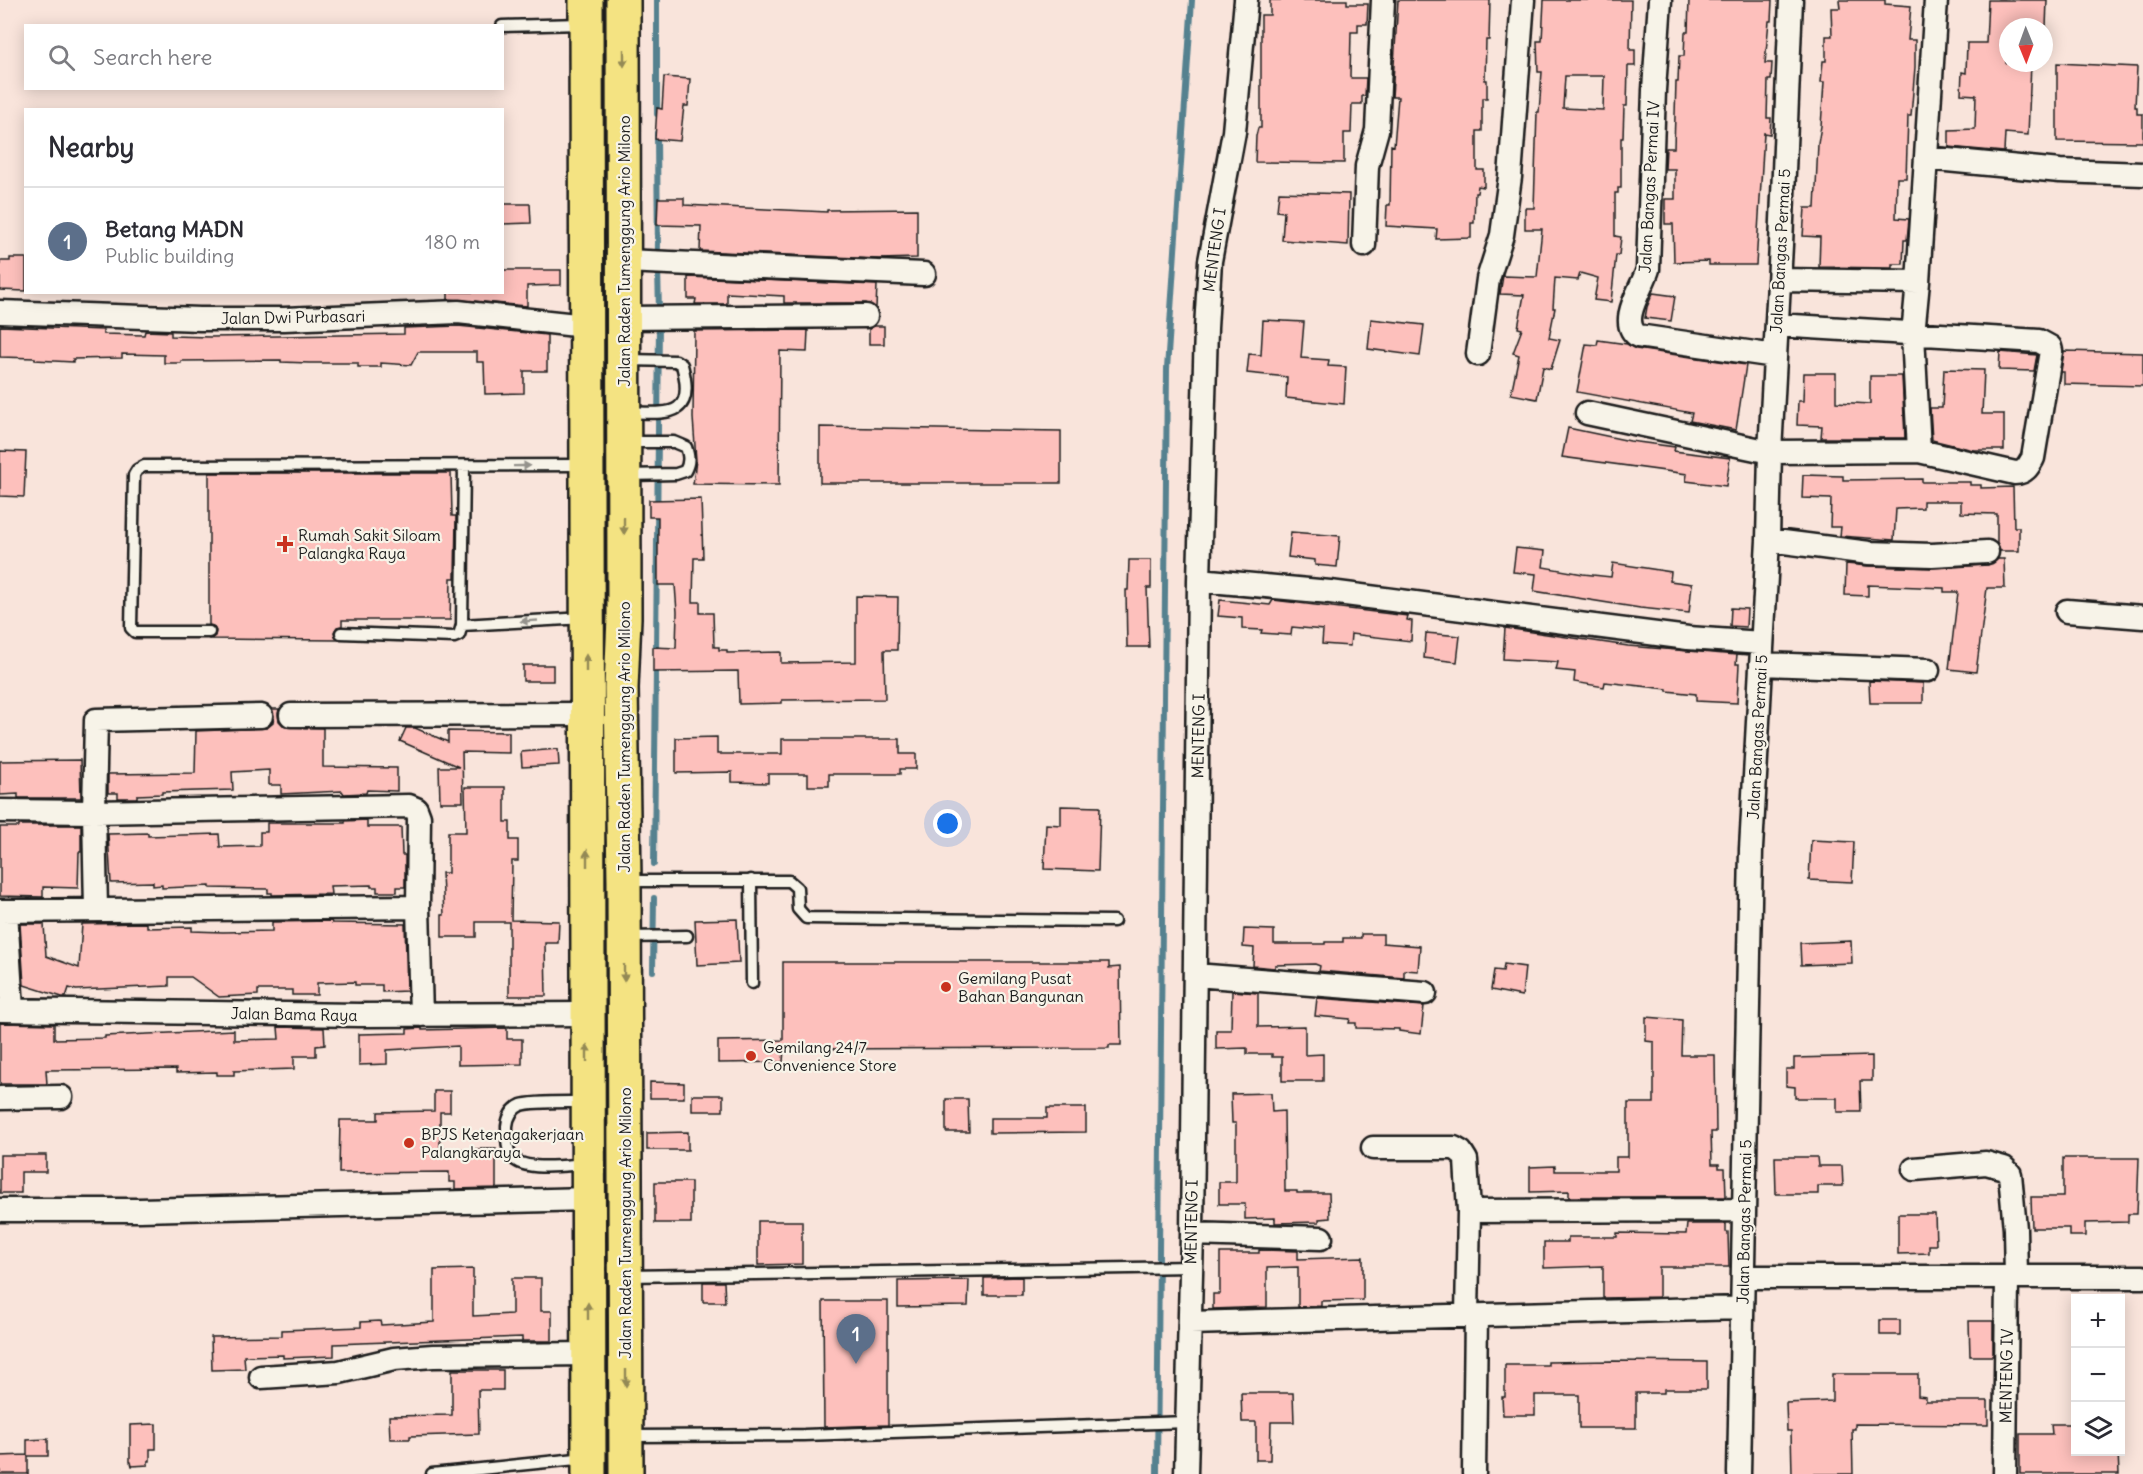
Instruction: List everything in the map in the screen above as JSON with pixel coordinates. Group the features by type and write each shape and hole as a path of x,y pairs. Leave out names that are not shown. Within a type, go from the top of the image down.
{"highway":[{"name":"Jalan Raden Tumenggung Ario Milono","path":"623,0 624,618 621,688 626,1474"},
{"path":"586,12 589,1466"},
{"path":"587,618 624,618"}],"street":[{"name":"MENTENG I","path":"1186,1474 1178,1422 1190,1323 1202,437 1209,275 1234,132 1245,0"},
{"path":"1364,245 1367,166 1377,130 1383,0"},
{"path":"1478,354 1488,279 1502,235 1510,177 1523,0"},
{"name":"Jalan Bangas Permai IV","path":"1660,0 1654,90 1648,269 1636,296 1628,324 1629,328 1638,336 1775,356"},
{"name":"Jalan Bangas Permai 5","path":"1739,1474 1751,849 1768,540 1791,0"},
{"path":"1919,451 1912,334 1918,282 1936,0"},
{"path":"1926,158 2060,171 2143,174"},
{"path":"624,261 924,274"},
{"path":"1779,279 1918,282"},
{"name":"Jalan Dwi Purbasari","path":"0,312 200,319 284,319 458,312 585,326"},
{"path":"624,318 866,316"},
{"path":"1587,413 1770,452 1919,451 2015,473 2021,473 2029,467 2051,351 2050,346 2038,341 1777,325"},
{"path":"1768,540 1869,553 1932,555 1988,552"},
{"path":"1199,580 1329,592 1688,638 1761,653 1928,670"},
{"path":"2067,611 2143,617"},
{"path":"291,715 586,714"},
{"path":"96,909 94,812 96,720 261,716"},
{"path":"0,811 94,812 409,806 416,809 419,817 418,907 421,1015"},
{"path":"6,1010 3,911 418,907"},
{"path":"1195,975 1425,993"},
{"name":"Jalan Bama Raya","path":"6,1010 421,1015 587,1014"},
{"path":"0,1098 61,1097"},
{"path":"1373,1148 1454,1148 1461,1152 1466,1160 1472,1315 1474,1474"},
{"name":"MENTENG IV","path":"1914,1168 1986,1163 2004,1168 2010,1174 2015,1229 2011,1277 2005,1474"},
{"path":"0,1210 139,1210 588,1199"},
{"path":"1469,1211 1744,1210"},
{"path":"1192,1234 1321,1238"},
{"path":"1743,1277 2143,1277"},
{"path":"1190,1323 1742,1308"},
{"path":"261,1377 339,1372 394,1359 433,1356 588,1354"}],"lane":[{"path":"504,26 586,12"},
{"path":"624,359 676,361 682,365 686,379 685,400 678,409 658,412 624,427"},
{"path":"624,427 686,447 689,455 685,471 676,474 624,476"},
{"path":"209,632 135,632 131,628 134,475 144,466 586,465"},
{"path":"341,633 454,637 459,635 462,625 464,466"},
{"path":"462,625 587,618"},
{"path":"751,880 752,983"},
{"path":"624,881 789,881 796,888 798,909 806,918 1114,921"},
{"path":"624,938 687,936"},
{"path":"588,1102 523,1104 512,1110 507,1119 507,1142 510,1154 517,1163 529,1166 588,1164"},
{"path":"626,1276 1191,1267"},
{"path":"626,1436 804,1435 1178,1422"},
{"path":"432,1474 589,1466"}],"building":[{"path":"1270,0 1347,0 1347,4 1368,4 1367,24 1358,24 1358,32 1351,32 1350,76 1351,78 1366,78 1362,104 1352,104 1351,133 1344,133 1344,163 1255,162 1256,136 1258,128 1261,128 1261,15 1270,15"},
{"path":"1398,0 1490,0 1489,40 1486,40 1487,98 1482,98 1482,131 1477,131 1477,170 1484,170 1484,187 1478,186 1477,193 1475,193 1471,238 1436,239 1437,229 1386,226 1387,205 1390,205 1391,145 1394,146 1398,97 1392,97"},
{"path":"1544,0 1631,0 1630,50 1635,50 1635,66 1628,66 1627,106 1624,106 1623,138 1621,138 1621,188 1618,188 1618,193 1615,193 1615,236 1621,237 1619,255 1616,255 1611,302 1594,300 1598,278 1580,273 1578,280 1555,278 1553,308 1555,308 1549,338 1560,340 1551,369 1543,367 1537,399 1511,394 1519,355 1513,353 1522,329 1518,328 1524,295 1500,294 1503,276 1537,277 1542,229 1525,229 1525,208 1534,208 1537,112 1539,112 1542,72 1538,72 1537,41 1542,41","holes":["1565,76 1604,76 1603,110 1563,108"]},
{"path":"1689,0 1772,0 1765,63 1772,63 1771,80 1768,80 1767,118 1771,118 1770,134 1764,133 1756,265 1709,265 1709,261 1674,262 1673,224 1665,224 1665,199 1675,199 1675,169 1665,169 1666,148 1674,148 1676,82 1678,82 1679,56 1684,56 1685,32 1688,32"},
{"path":"1839,0 1885,0 1885,4 1911,6 1908,40 1915,40 1915,67 1911,116 1908,116 1906,178 1897,178 1896,218 1909,219 1907,240 1904,240 1903,264 1892,264 1892,268 1819,267 1820,237 1803,236 1805,208 1815,208 1824,82 1821,82 1823,61 1826,61 1826,36 1832,36 1831,8 1840,8"},
{"path":"1988,0 2047,0 2046,18 1999,18 1999,72 2031,72 2028,135 2005,133 2004,152 1949,147 1949,130 1975,129 1976,95 1961,94 1962,72 1966,73 1967,43 1986,43"},
{"path":"2057,63 2137,67 2135,107 2137,107 2137,114 2143,114 2143,142 2057,141"},
{"path":"664,77 690,79 688,106 684,106 680,141 655,139 657,108 662,109"},
{"path":"1279,192 1349,194 1348,245 1282,240 1284,212 1277,211"},
{"path":"658,198 684,198 684,205 827,212 827,210 917,209 917,258 879,259 700,251 701,226 657,225"},
{"path":"504,204 530,204 531,223 504,224"},
{"path":"10,258 24,258 24,291 0,290 0,261 10,261"},
{"path":"504,270 561,270 561,285 527,286 527,306 448,299 448,294 504,294"},
{"path":"688,277 877,285 876,308 866,303 784,303 784,296 727,293 727,304 695,304 696,299 688,299"},
{"path":"1653,293 1675,296 1671,321 1645,318"},
{"path":"1371,319 1424,325 1420,356 1368,349"},
{"path":"1263,320 1304,322 1301,358 1329,360 1328,366 1346,367 1344,404 1286,398 1287,377 1247,373 1249,354 1261,355"},
{"path":"0,326 103,330 103,334 144,335 145,331 171,332 171,336 210,337 404,334 404,328 458,326 547,335 547,371 524,371 524,393 485,394 484,362 477,362 477,352 418,352 411,365 381,363 381,367 358,367 358,363 281,362 281,360 164,363 164,355 122,354 122,358 73,359 73,362 35,360 35,358 0,357"},
{"path":"874,326 884,326 884,344 869,344 869,329"},
{"path":"808,330 807,352 780,351 779,485 693,484 696,460 693,418 694,331"},
{"path":"1598,340 1627,344 1636,349 1746,365 1736,430 1690,421 1692,413 1577,392 1586,344 1597,345"},
{"path":"2064,351 2143,353 2143,386 2064,384 2064,372 2061,372"},
{"path":"2000,352 2037,355 2034,371 1999,370"},
{"path":"1944,369 1984,370 1982,414 2004,414 2004,450 1973,450 1932,440 1930,408 1942,408"},
{"path":"1804,373 1836,373 1836,402 1870,404 1870,376 1902,376 1905,438 1821,438 1822,426 1797,425 1798,401 1803,401"},
{"path":"820,427 1061,431 1061,483 820,483"},
{"path":"1568,428 1630,441 1675,447 1674,451 1730,458 1726,486 1686,481 1687,474 1562,457"},
{"path":"0,451 26,452 24,497 0,496"},
{"name":"Rumah Sakit Siloam Palangka Raya","path":"209,473 451,473 452,516 456,516 455,578 451,578 450,620 342,620 342,626 337,627 334,632 338,640 210,639 215,636 216,631 213,626 209,625"},
{"path":"1803,475 1843,476 1843,480 1922,479 1922,482 1970,482 1970,485 1981,485 1981,488 2013,487 2014,527 2019,527 2019,551 2000,551 1997,543 1997,514 1961,513 1961,501 1923,501 1923,508 1896,509 1894,540 1840,536 1841,527 1830,527 1831,499 1802,498"},
{"path":"701,499 703,558 694,558 693,602 700,602 700,613 713,613 714,647 727,650 727,653 781,652 781,663 856,662 856,596 898,597 897,650 884,650 885,699 782,700 782,703 739,704 738,671 653,672 653,647 676,648 677,612 675,585 658,585 658,517 649,517 649,500"},
{"path":"1291,532 1340,536 1337,567 1315,565 1315,560 1288,557"},
{"path":"1516,548 1545,551 1543,567 1583,574 1611,577 1613,563 1671,572 1670,581 1692,584 1689,613 1640,608 1534,591 1536,574 1513,572"},
{"path":"1998,559 2004,559 2005,588 1987,588 1976,672 1949,669 1958,592 1944,592 1944,588 1868,585 1868,596 1845,595 1846,564 1933,568 1988,565"},
{"path":"1129,560 1151,560 1151,588 1147,588 1149,647 1127,647 1126,590 1128,590"},
{"path":"1220,600 1270,605 1273,600 1408,616 1407,620 1412,621 1411,641 1351,634 1350,646 1322,644 1323,630 1292,627 1291,635 1242,629 1242,618 1218,616"},
{"path":"1731,608 1747,609 1746,627 1730,626"},
{"path":"1505,628 1628,646 1737,655 1736,664 1739,664 1737,703 1696,701 1696,694 1667,691 1667,689 1605,682 1604,687 1574,682 1575,672 1556,670 1558,662 1503,659"},
{"path":"1426,633 1460,636 1457,662 1424,658"},
{"path":"523,665 553,665 553,681 523,681"},
{"path":"1869,681 1923,683 1923,703 1870,703"},
{"path":"272,709 279,709 279,721 285,727 323,728 323,767 397,768 397,791 281,794 281,785 269,785 269,770 232,772 233,790 162,792 162,794 137,795 137,798 118,798 118,793 108,793 108,774 195,773 196,731 267,728 273,723"},
{"path":"406,728 415,728 448,742 448,731 509,732 509,753 462,752 463,802 440,802 439,767 459,767 400,741"},
{"path":"717,737 717,754 782,754 782,739 900,739 900,754 916,754 916,769 900,769 900,774 829,774 829,786 808,786 808,774 768,774 768,783 732,782 732,772 676,773 676,738"},
{"path":"558,749 559,765 522,767 521,752"},
{"path":"80,760 81,798 18,798 18,794 0,795 0,761"},
{"path":"465,787 505,787 505,822 510,822 510,840 518,840 518,861 512,861 511,920 559,921 558,943 545,943 546,996 509,996 509,922 476,922 476,937 442,937 442,915 444,915 442,873 448,873 448,832 466,832"},
{"path":"1061,806 1100,807 1098,871 1044,869 1046,824 1061,825"},
{"path":"367,820 367,827 401,827 402,855 405,855 405,887 397,887 397,892 377,892 377,887 371,887 371,885 330,886 331,894 272,895 268,893 268,889 210,888 210,886 162,888 162,885 153,886 153,882 111,883 108,834 148,833 148,836 219,834 220,847 260,846 260,832 267,832 267,823 345,823 345,821"},
{"path":"19,825 81,825 78,888 43,887 43,897 0,896 0,827 19,827"},
{"path":"1811,840 1854,842 1852,882 1809,880"},
{"path":"737,919 739,963 697,965 695,920"},
{"path":"331,921 332,923 405,924 407,991 382,992 382,985 355,985 355,982 317,983 317,995 292,995 292,990 258,990 258,995 219,997 191,977 169,977 169,986 76,990 69,988 66,997 62,997 24,985 20,924 44,924 46,956 79,968 82,924 147,923 147,928 192,927 192,931 223,932 272,931 272,922"},
{"path":"1244,929 1274,930 1274,944 1325,944 1325,942 1343,942 1343,938 1361,938 1361,934 1383,934 1383,943 1420,946 1418,971 1404,970 1404,978 1319,971 1320,966 1315,964 1275,965 1275,968 1253,966 1254,948 1243,947"},
{"path":"1851,941 1852,963 1801,965 1800,943"},
{"name":"Gemilang Pusat Bahan Bangunan","path":"783,962 1109,962 1109,968 1120,967 1121,1045 1109,1045 1109,1048 784,1049 783,1062 718,1063 718,1041 783,1040"},
{"path":"1504,964 1525,967 1522,996 1491,990 1494,970 1503,971"},
{"path":"1232,991 1258,993 1258,1027 1305,1026 1305,1055 1323,1054 1323,1081 1282,1081 1282,1057 1272,1057 1272,1054 1247,1054 1247,1048 1216,1049 1216,1030 1231,1030"},
{"path":"1317,998 1424,1006 1421,1034 1399,1031 1399,1029 1356,1028 1356,1023 1349,1023 1350,1019 1315,1016"},
{"path":"1646,1017 1682,1020 1681,1055 1715,1055 1716,1132 1711,1132 1712,1164 1719,1164 1719,1168 1725,1168 1726,1197 1569,1197 1569,1191 1530,1192 1530,1167 1555,1166 1555,1171 1616,1171 1616,1157 1628,1157 1628,1103 1654,1103 1654,1042 1646,1041"},
{"path":"0,1023 54,1024 54,1039 234,1030 234,1040 279,1039 278,1027 324,1028 325,1045 316,1046 316,1056 294,1056 294,1069 234,1071 234,1075 217,1075 217,1072 176,1073 176,1069 46,1070 47,1084 0,1084"},
{"path":"422,1028 422,1030 507,1028 507,1039 522,1039 522,1064 458,1065 458,1046 387,1050 387,1064 359,1065 359,1034 407,1033 407,1029"},
{"path":"1872,1056 1872,1081 1860,1081 1861,1112 1837,1112 1837,1098 1795,1098 1795,1087 1786,1086 1786,1069 1794,1069 1794,1058"},
{"path":"650,1082 684,1083 684,1098 650,1098"},
{"path":"434,1091 450,1091 450,1112 440,1112 440,1149 496,1149 496,1188 455,1189 455,1182 449,1182 449,1172 339,1173 340,1120 378,1120 378,1112 434,1111"},
{"path":"1271,1093 1272,1112 1284,1111 1285,1191 1329,1193 1330,1218 1319,1219 1319,1222 1275,1223 1275,1218 1245,1219 1245,1204 1219,1204 1219,1182 1236,1182 1236,1123 1232,1123 1231,1094"},
{"path":"692,1095 723,1095 723,1111 692,1111"},
{"path":"946,1099 968,1099 969,1132 946,1132"},
{"path":"1047,1108 1086,1108 1086,1132 990,1133 990,1118 1047,1118"},
{"path":"688,1132 688,1150 647,1150 647,1133"},
{"path":"0,1155 46,1155 46,1172 21,1172 21,1193 0,1193"},
{"path":"1775,1157 1817,1157 1818,1166 1842,1166 1843,1186 1818,1186 1818,1194 1776,1194"},
{"path":"2063,1158 2139,1158 2137,1214 2128,1214 2128,1222 2085,1223 2085,1236 2069,1236 2069,1228 2032,1228 2031,1197 2063,1197"},
{"path":"655,1182 691,1182 691,1223 655,1223"},
{"path":"1898,1214 1935,1214 1936,1245 1929,1245 1929,1253 1898,1254"},
{"path":"758,1221 802,1221 802,1264 758,1265"},
{"path":"1687,1224 1726,1224 1729,1267 1659,1267 1659,1297 1603,1298 1603,1266 1544,1268 1544,1242 1568,1242 1568,1237 1617,1237 1617,1233 1686,1234"},
{"path":"1259,1250 1298,1251 1298,1259 1363,1257 1363,1300 1321,1301 1321,1306 1298,1307 1298,1267 1267,1268 1267,1307 1213,1309 1213,1294 1220,1294 1220,1253 1259,1253"},
{"path":"473,1269 473,1316 512,1314 512,1278 541,1278 541,1311 552,1311 552,1341 522,1341 522,1337 334,1344 334,1356 283,1358 283,1355 244,1356 245,1369 212,1370 211,1337 282,1336 282,1330 361,1327 361,1322 380,1321 381,1325 434,1322 434,1270"},
{"path":"1022,1277 1022,1295 984,1295 984,1278"},
{"path":"969,1280 968,1306 898,1307 898,1281"},
{"path":"703,1282 724,1282 725,1302 703,1302"},
{"path":"823,1301 888,1301 888,1425 824,1427"},
{"path":"1880,1320 1900,1320 1900,1335 1880,1335"},
{"path":"1969,1321 1993,1321 1993,1356 1970,1356"},
{"path":"1613,1361 1707,1362 1707,1389 1664,1389 1664,1393 1636,1393 1636,1428 1579,1428 1579,1395 1535,1395 1535,1415 1503,1415 1505,1365"},
{"path":"452,1370 503,1370 503,1390 478,1390 479,1434 410,1436 410,1439 390,1439 389,1416 452,1415"},
{"path":"1832,1374 1918,1374 1918,1396 1926,1397 1926,1401 1988,1401 1988,1425 1855,1424 1855,1429 1852,1429 1853,1474 1792,1474 1791,1431 1787,1431 1786,1403 1832,1401"},
{"path":"1241,1393 1293,1393 1294,1422 1271,1422 1270,1460 1256,1460 1256,1422 1242,1422"},
{"path":"156,1424 156,1449 150,1449 148,1465 132,1466 130,1462 130,1425"},
{"path":"2051,1424 2071,1424 2071,1456 2118,1456 2119,1474 2020,1474 2020,1434 2052,1434"},
{"path":"48,1439 48,1456 28,1456 28,1474 0,1474 0,1456 27,1455 27,1440"}],"waterway":[{"path":"657,0 657,114"},
{"path":"1157,1474 1167,369 1192,0"},
{"path":"657,133 658,258"},
{"path":"658,268 659,312"},
{"path":"656,654 659,322"},
{"path":"654,864 656,664"},
{"path":"653,971 654,898"}],"place":[{"name":"Rumah Sakit Siloam Palangka Raya","path":"285,544"},
{"name":"Gemilang Pusat Bahan Bangunan","path":"946,987"},
{"name":"Gemilang 24/7 Convenience Store","path":"751,1056"},
{"name":"BPJS Ketenagakerjaan Palangkaraya","path":"409,1143"},
{"name":"Betang MADN","path":"856,1364"}]}
